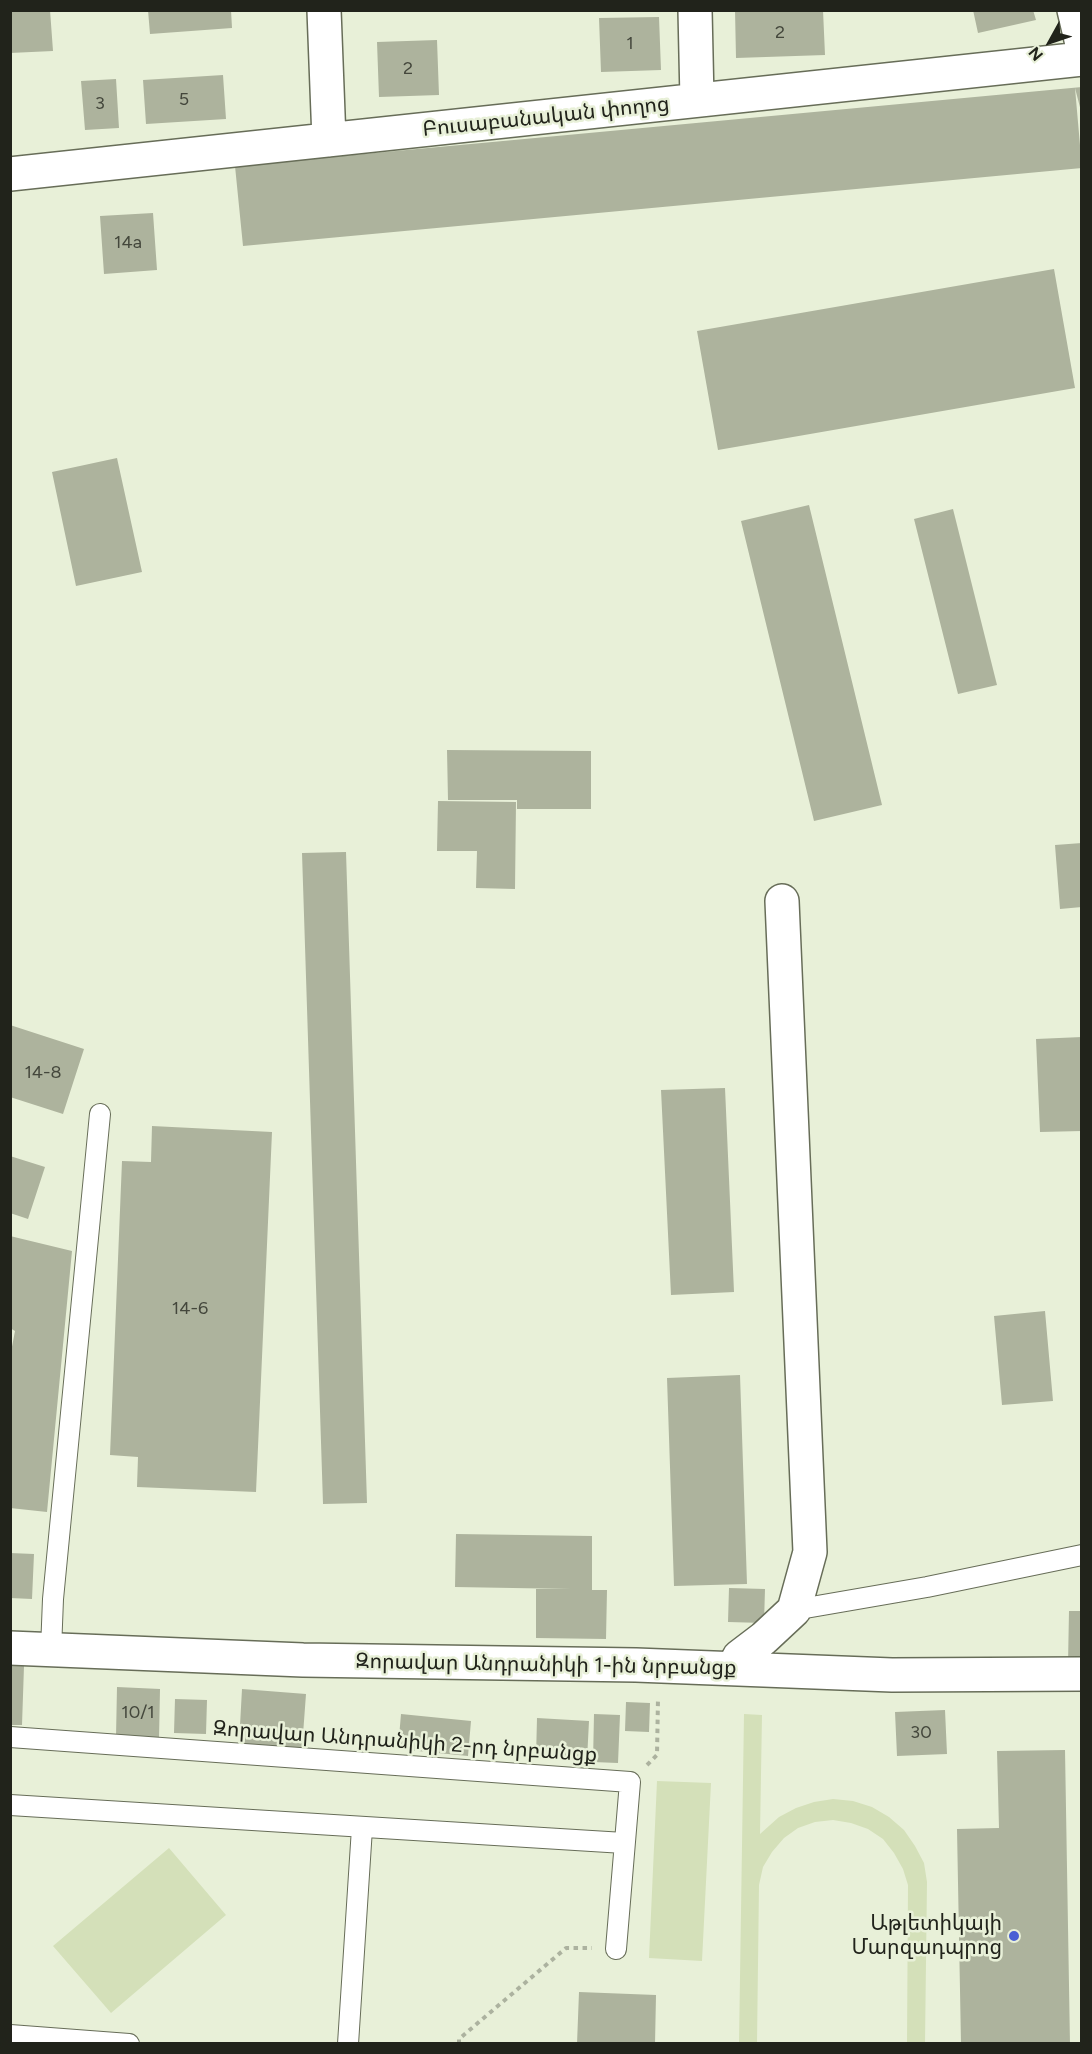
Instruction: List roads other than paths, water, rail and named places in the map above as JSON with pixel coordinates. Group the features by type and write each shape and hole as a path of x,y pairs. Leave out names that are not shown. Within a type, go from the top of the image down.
{"street":[{"path":"324,10 329,140"},
{"path":"695,10 697,100"},
{"path":"1074,10 1082,44"},
{"name":"Բուսաբանական փողոց","path":"10,174 1082,59"},
{"path":"735,1668 739,1657 794,1610 810,1552 782,901"},
{"name":"Զորավար Անդրանիկի 1-ին նրբանցք","path":"10,1648 303,1660 659,1665 892,1675 1082,1674"}],"lane":[{"path":"51,1650 54,1587 100,1114"},
{"path":"794,1610 927,1587 1082,1555"},
{"name":"Զորավար Անդրանիկի 2-րդ նրբանցք","path":"10,1737 630,1782 624,1843"},
{"path":"10,1805 624,1843 616,1948"},
{"path":"348,2043 362,1828"},
{"path":"10,2035 129,2043"}],"place":[{"name":"Աթլետիկայի Մարզադպրոց","path":"1014,1936"}]}
